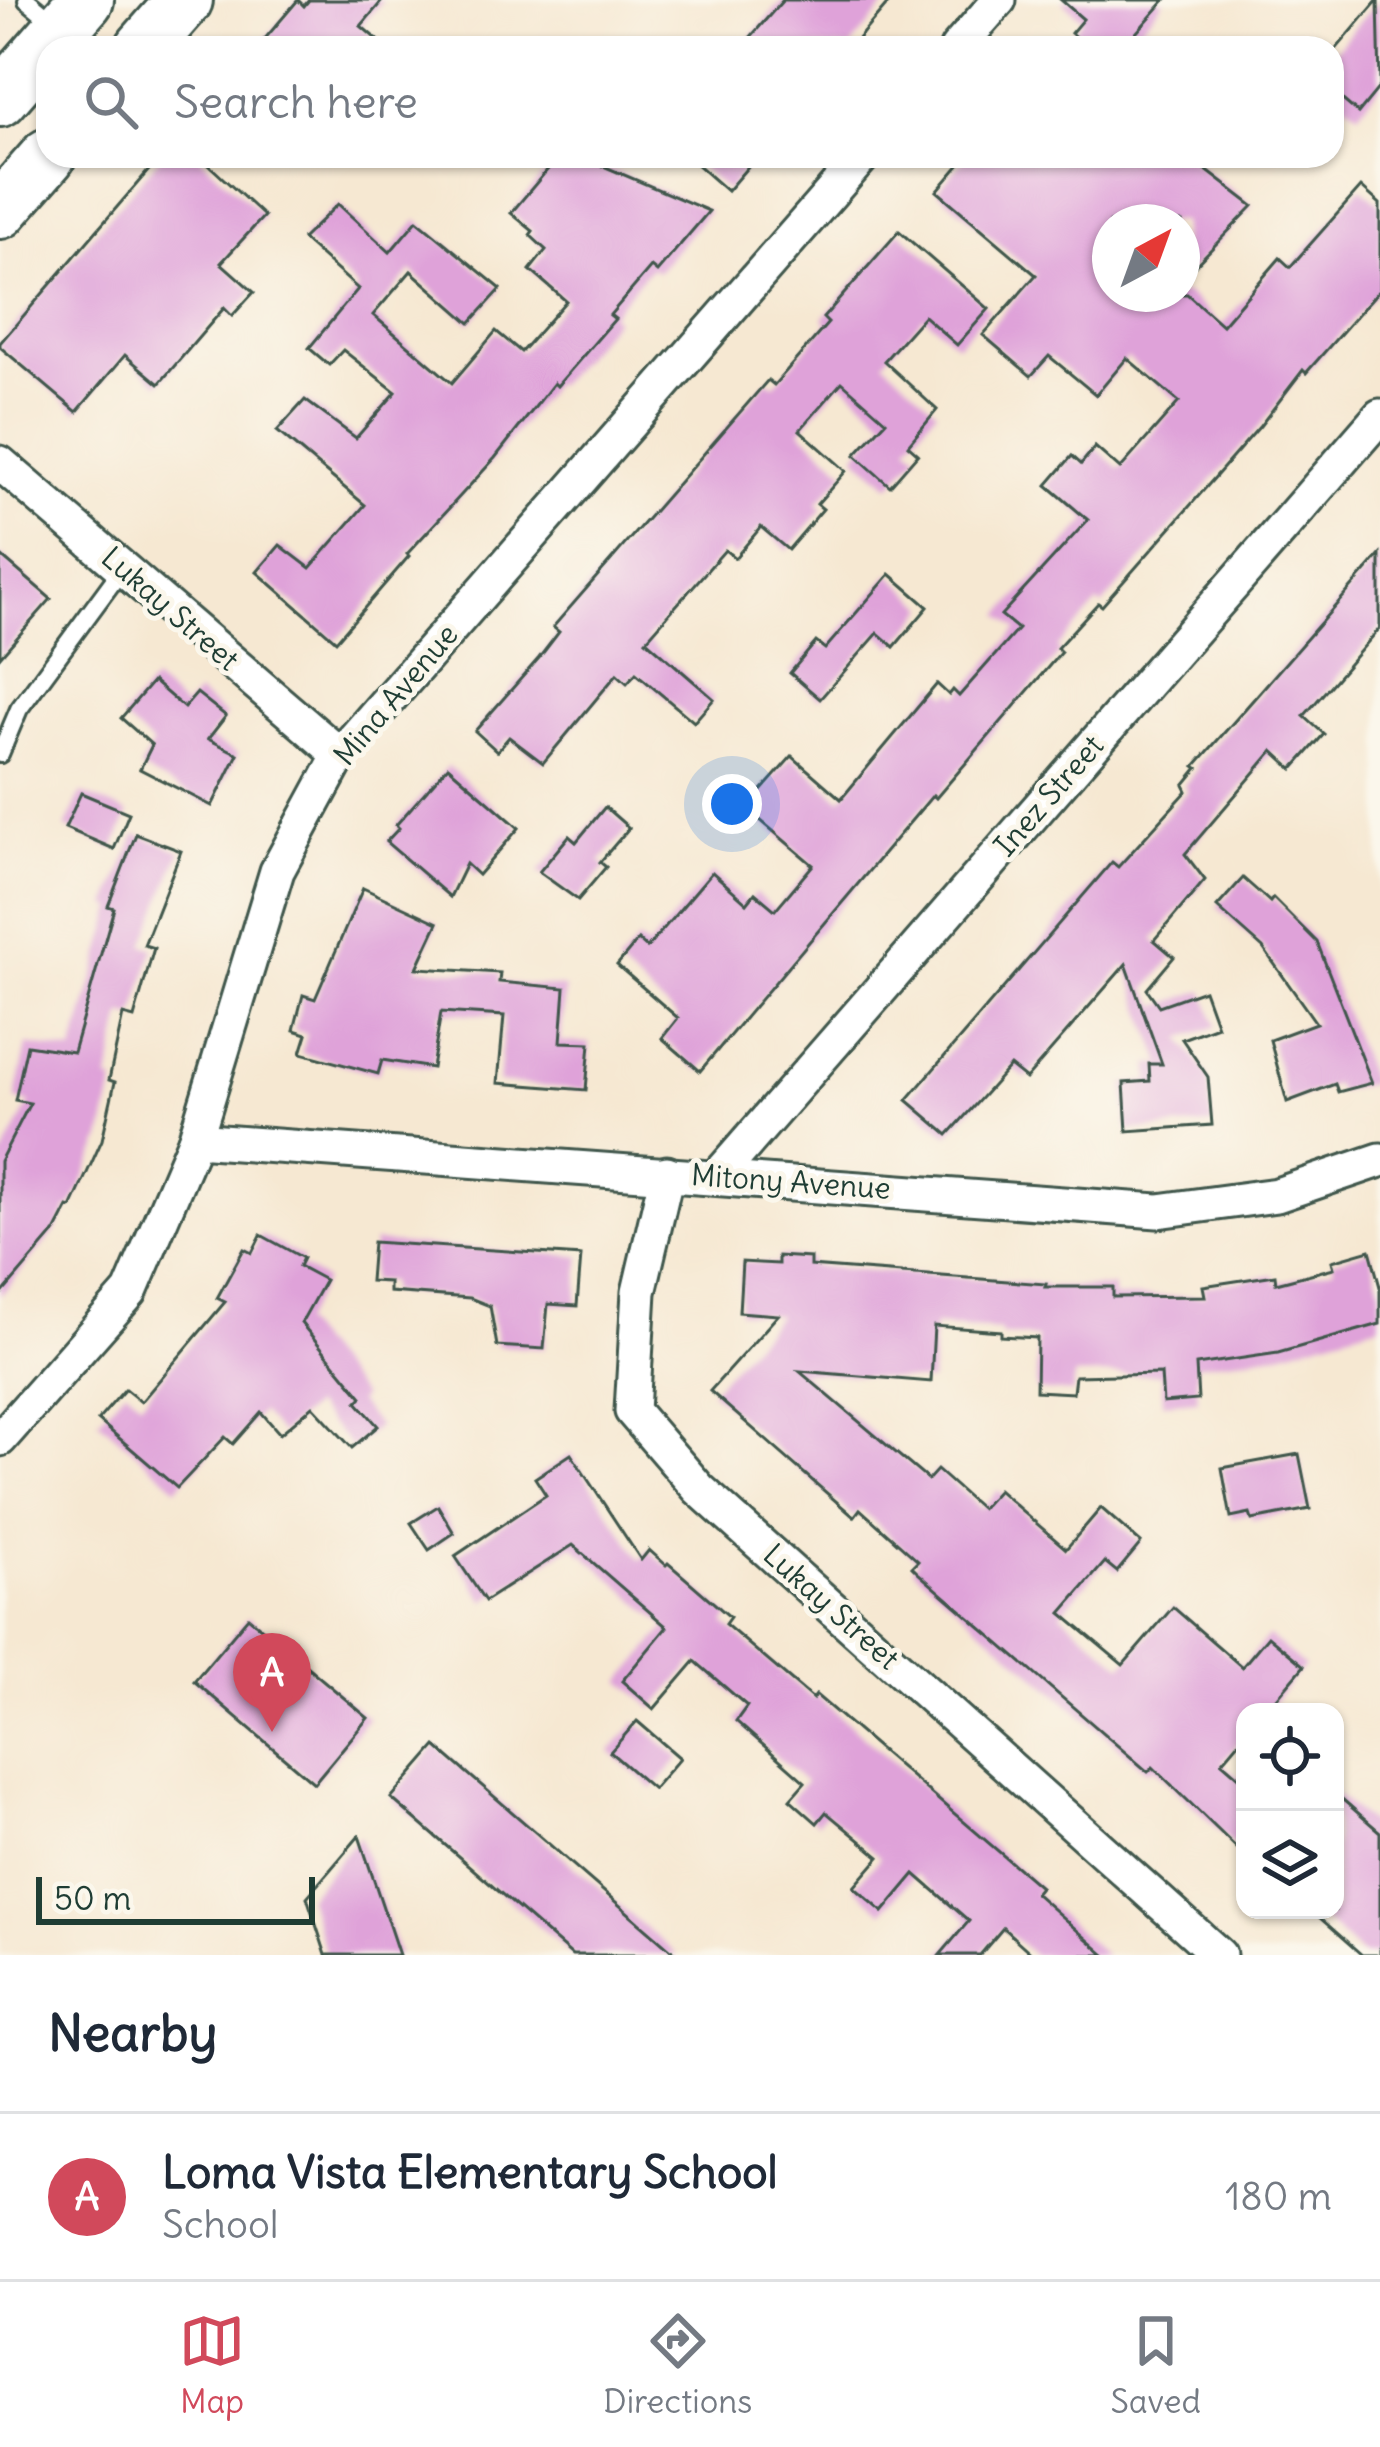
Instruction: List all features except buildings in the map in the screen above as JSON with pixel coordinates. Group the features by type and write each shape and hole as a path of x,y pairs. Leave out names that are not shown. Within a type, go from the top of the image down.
{"main road":[{"path":"154,36 185,0"},
{"path":"38,36 58,10"},
{"path":"6,79 36,39"},
{"path":"0,212 38,168"}],"street":[{"path":"968,36 999,0"},
{"name":"Mina Avenue","path":"0,1439 130,1292 195,1140 277,871 340,755 853,168"},
{"name":"Inez Street","path":"718,1176 1380,416"},
{"name":"Lukay Street","path":"0,464 340,755"},
{"name":"Mitony Avenue","path":"195,1140 1158,1211 1277,1196 1380,1160"},
{"name":"Lukay Street","path":"667,1173 639,1292 632,1411 699,1490 1219,1955"}],"lane":[{"path":"0,754 19,709 122,569"}],"place":[{"name":"Loma Vista Elementary School","path":"272,1732"}]}
